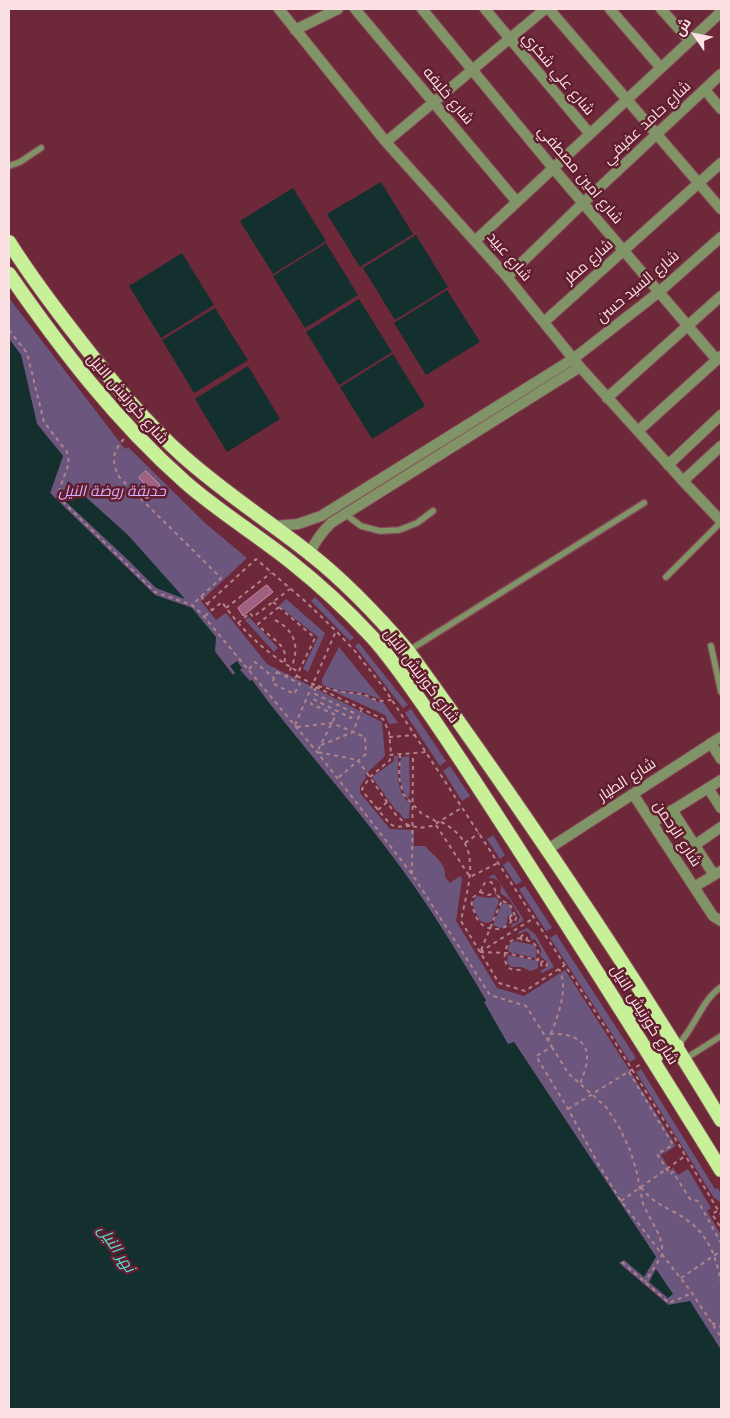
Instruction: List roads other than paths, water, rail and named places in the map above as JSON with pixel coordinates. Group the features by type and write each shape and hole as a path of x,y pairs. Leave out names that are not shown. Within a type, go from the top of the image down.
{"highway":[{"name":"شارع كورنيش النيل","path":"9,242 38,287 132,405 174,448 207,477 275,526 362,600 408,651 548,848 677,1046 721,1118"},
{"name":"شارع كورنيش النيل","path":"9,274 60,346 126,425 156,456 223,513 283,556 320,586 374,640 405,678 452,746 622,1010 721,1170"},
{"path":"622,1010 628,1013 640,1010 644,1004 644,998"},
{"path":"654,1061 660,1050 664,1047 677,1046"}],"street":[{"name":"شارع عبيد","path":"279,9 386,142 507,277 607,398 721,522"},
{"path":"295,30 338,9"},
{"name":"شارع خليفه","path":"355,9 517,202"},
{"name":"شارع امين مصطفي","path":"422,9 553,168 688,326 719,358"},
{"name":"شارع علي شكري","path":"485,9 590,134"},
{"path":"386,142 545,9"},
{"path":"549,9 700,182 721,209"},
{"path":"610,9 661,68"},
{"path":"662,9 690,41"},
{"path":"475,241 721,12"},
{"name":"شارع حامد عفيفي","path":"507,277 721,74"},
{"path":"705,90 721,109"},
{"name":"شارع مطر","path":"544,322 721,163"},
{"name":"شارع السيد حسن","path":"577,363 721,237"},
{"path":"607,398 721,296"},
{"path":"638,431 719,358"},
{"path":"275,526 298,524 321,516 577,363"},
{"path":"310,554 322,532 345,514 577,363"},
{"path":"668,465 721,415"},
{"path":"683,481 721,446"},
{"name":"شارع الطيار","path":"548,848 721,737"},
{"path":"711,743 721,759"},
{"path":"652,823 721,780"},
{"path":"708,788 721,808"},
{"name":"شارع الرحمن","path":"633,794 694,887 717,918"},
{"path":"672,810 718,873 694,887"},
{"path":"695,844 721,827"}],"lane":[{"path":"9,166 20,162 41,148"},
{"path":"408,651 644,502"},
{"path":"345,514 361,526 380,531 399,530 417,523 432,511"},
{"path":"666,577 721,522"},
{"path":"711,646 721,692"},
{"path":"677,1046 692,1028 707,999 721,987"},
{"path":"685,1059 721,1036"}],"water":[{"path":"381,182 413,234 360,267 327,214"},
{"path":"293,188 326,241 273,274 240,221"},
{"path":"416,235 448,287 395,320 363,268"},
{"path":"326,243 358,295 305,328 273,276"},
{"path":"182,253 214,305 161,338 129,286"},
{"path":"447,290 480,342 426,375 394,323"},
{"path":"359,299 392,352 339,385 306,332"},
{"path":"215,308 248,360 194,393 162,340"},
{"name":"نهر النيل","path":"9,339 21,355 37,424 63,456 50,493 155,595 192,608 216,637 215,652 233,675 235,673 230,666 237,661 242,668 240,670 250,681 252,680 402,870 428,906 463,962 508,1044 514,1042 656,1257 644,1277 624,1260 619,1263 668,1305 690,1301 721,1350 721,1409 9,1409"},
{"path":"393,354 425,406 372,439 340,387"},
{"path":"248,366 280,419 227,452 195,399"},
{"path":"68,481 128,535 185,599 156,588 65,501 63,494"},
{"path":"656,1269 673,1294 668,1298 649,1282"}],"park label":[{"name":"حديقة روضة النيل","path":"112,492"}]}
